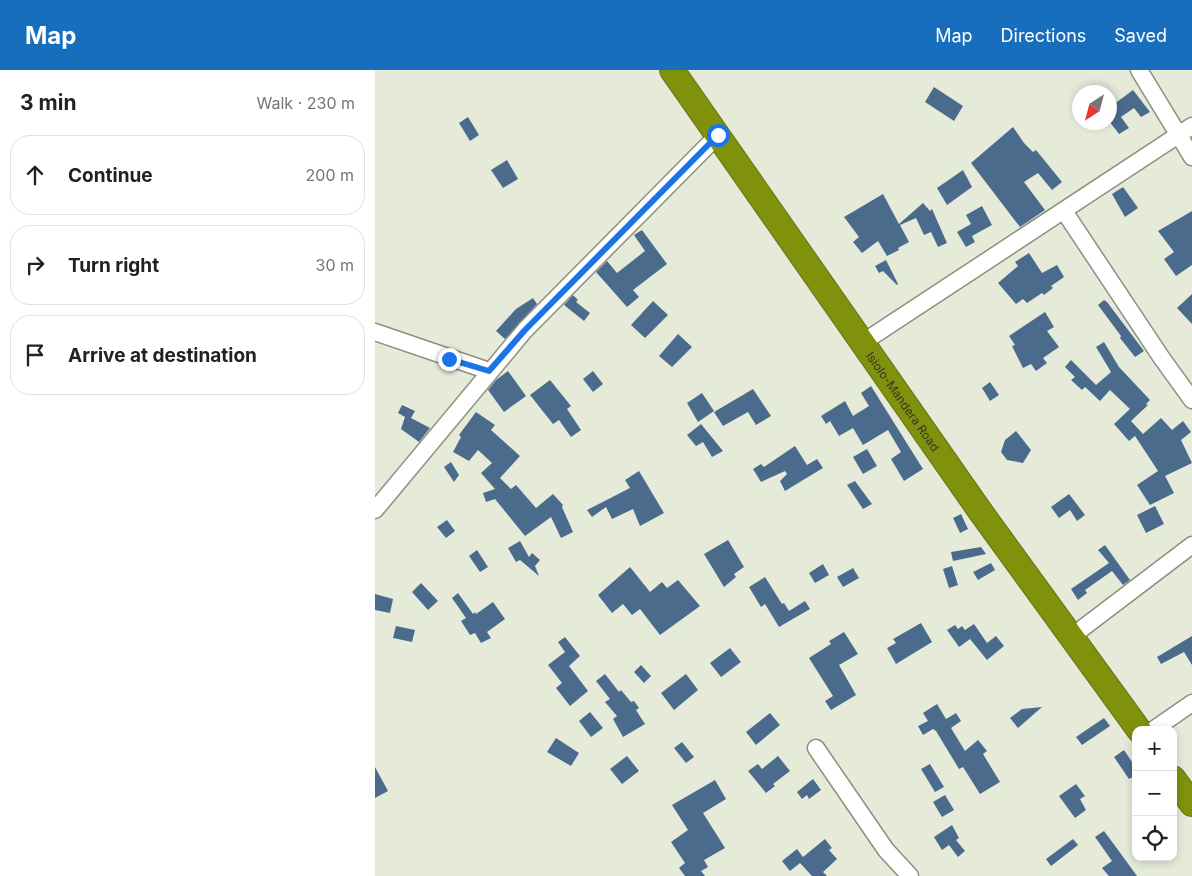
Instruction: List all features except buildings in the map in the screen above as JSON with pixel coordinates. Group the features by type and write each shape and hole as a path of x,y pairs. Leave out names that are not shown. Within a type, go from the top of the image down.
{"highway":[{"name":"Isiolo-Mandera Road","path":"672,70 979,511 1136,726"},
{"path":"1177,783 1192,804"}],"street":[{"path":"1139,70 1192,157"},
{"path":"862,343 1192,126"},
{"path":"375,510 489,371 543,311 718,135"},
{"path":"1064,211 1161,357 1192,400"},
{"path":"375,332 489,371"},
{"path":"1071,636 1192,545"},
{"path":"1159,726 1192,703"},
{"path":"816,748 886,850 911,876"}],"route":[{"path":"449,359 489,371 525,330 718,135"}]}
